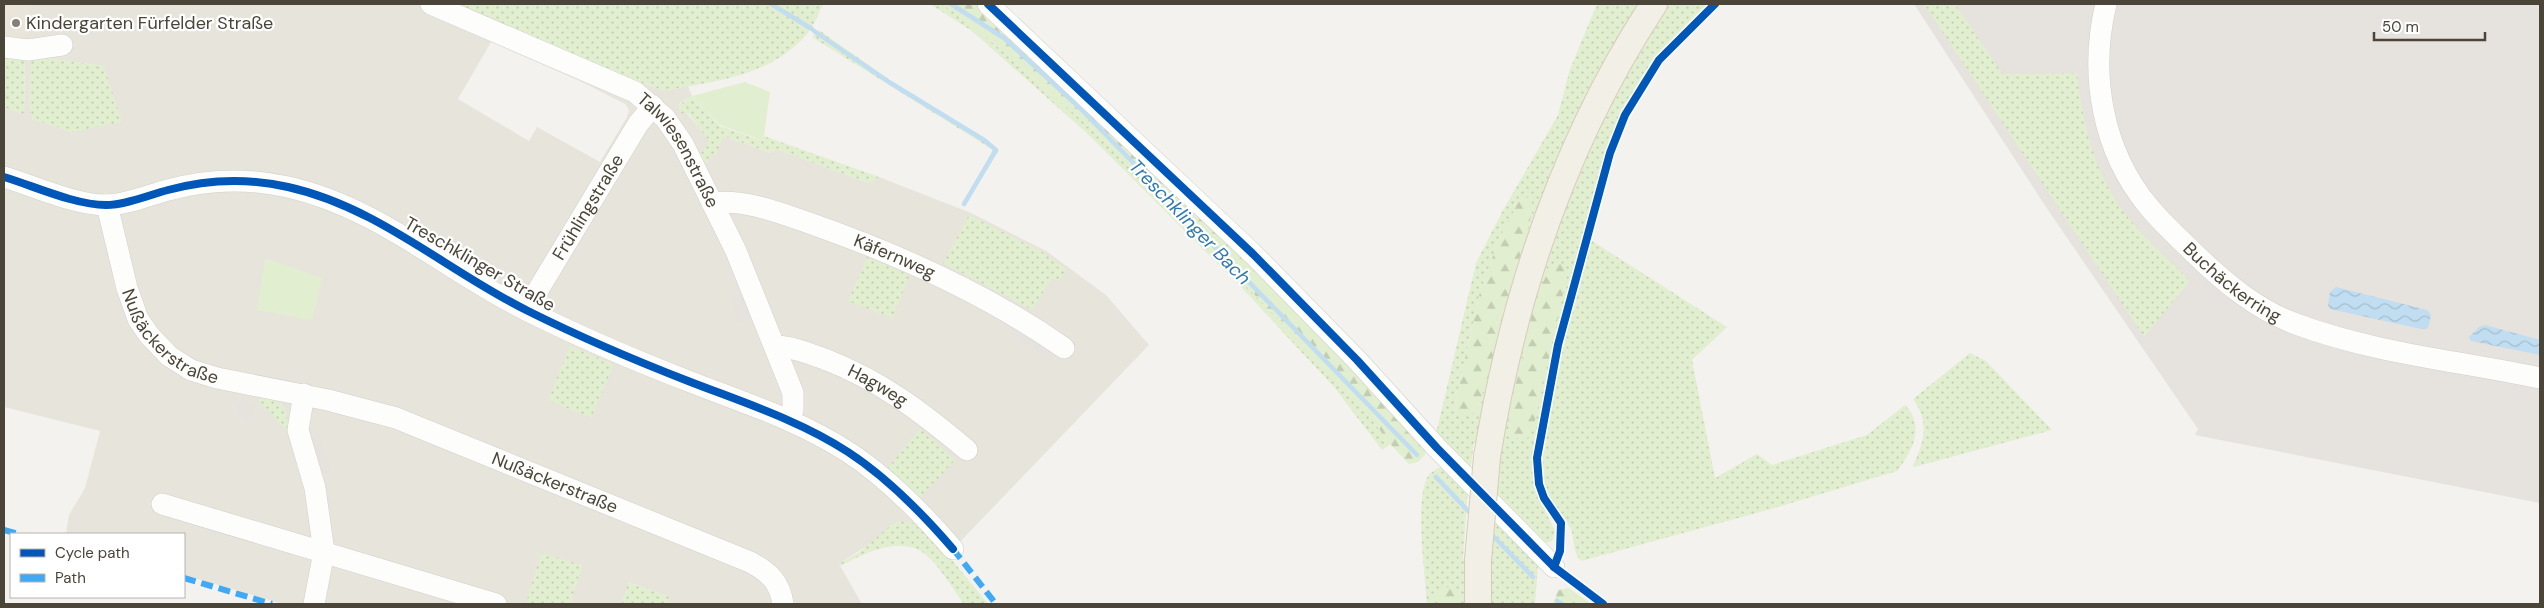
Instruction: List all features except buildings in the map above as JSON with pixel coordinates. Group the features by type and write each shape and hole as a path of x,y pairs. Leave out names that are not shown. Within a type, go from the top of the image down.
{"main road":[{"path":"1478,604 1478,560 1487,457 1507,353 1539,238 1562,177 1588,121 1619,60 1654,4"}],"street":[{"name":"Talwiesenstraße","path":"431,4 635,92 665,118 683,144 736,251 776,346 793,393 793,409 790,420"},
{"path":"988,4 1253,254 1357,360 1437,448 1554,567"},
{"name":"Buchäckerring","path":"2106,4 2098,53 2100,90 2106,125 2118,158 2148,207 2215,274 2244,297 2304,327 2396,350 2540,378"},
{"path":"4,47 28,50 62,45"},
{"name":"Frühlingstraße","path":"526,310 638,124 653,106"},
{"name":"Treschklinger Straße","path":"4,177 88,203 107,205 214,180 250,181 289,187 322,197 382,223 490,291 526,310 676,376 790,420 848,452 892,486 920,511 953,549"},
{"name":"Käfernweg","path":"712,203 726,202 762,207 880,250 961,286 1032,326 1064,348"},
{"name":"Nußäckerstraße","path":"107,205 127,288 138,319 149,335 169,356 191,370 216,378 304,394 396,418 750,562 768,572 777,583 783,604"},
{"name":"Hagweg","path":"776,346 800,350 884,386 917,408 967,450"},
{"path":"304,394 298,430 315,488 324,552 314,604"},
{"path":"162,504 496,604"}],"shaded area":[{"path":"4,4 447,4 655,88 667,90 688,86 692,96 679,104 710,141 712,154 715,156 723,136 770,153 776,149 869,183 879,177 971,213 1046,251 1106,295 1149,345 956,546 874,541 839,564 862,604 667,604 669,597 629,582 622,604 570,604 582,565 526,603 529,604 283,604 185,575 185,533 66,533 69,515 85,488 100,431 4,407 4,107 24,114 25,59","holes":["491,42 580,81 625,104 629,110 627,117 600,162 537,127 529,141 458,99","31,56 104,66 72,132 32,119","964,226 1032,310 989,286"]},
{"name":"Kindergarten Fürfelder Straße","path":"4,4 30,4 25,44 4,42"},
{"path":"1914,4 2540,4 2540,503 2195,435 2198,429 2046,207"},
{"path":"1959,4 1972,4 2004,47 1995,54"},
{"path":"2156,4 2269,4 2215,200 2155,183 2157,177 2144,173 2155,134 2133,127 2136,114 2126,111"},
{"path":"2208,277 2221,288 2457,369 2456,375 2311,344 2290,336 2234,305 2203,283"},
{"path":"742,293 752,317 740,323 730,298"},
{"path":"1019,326 1056,351 1049,361 1012,335"},
{"path":"2307,363 2318,365 2302,441 2291,439"},
{"path":"241,398 256,407 251,421 235,416"},
{"path":"319,433 332,472 322,476 308,437"}],"green space":[{"path":"447,4 823,4 807,34 793,48 777,59 760,68 742,74 667,90 655,88"},
{"path":"930,4 942,4 969,22 1100,136 1360,403 1390,444 1382,450 1334,387 1242,288 1089,135 972,31"},
{"path":"942,4 979,4 1188,199 1426,443 1425,455 1418,462 1409,464 1390,444 1360,403 1100,136 969,22"},
{"path":"1597,4 1644,4 1613,58 1477,443 1474,443 1470,472 1436,434 1476,263 1502,212 1558,115 1570,69","holes":["1530,197 1533,209 1508,293 1458,413 1455,403 1480,292 1500,237"]},
{"path":"1665,4 1709,4 1672,40 1648,69 1622,115 1602,171 1565,307 1536,439 1533,461 1536,492 1555,531 1552,541 1546,543 1493,495 1525,314 1597,125"},
{"path":"1924,4 1955,4 2003,74 2077,73 2089,138 2100,169 2115,199 2150,242 2190,281 2144,337"},
{"path":"819,30 890,80 999,150 965,206 962,205 993,150 812,37"},
{"path":"4,56 25,59 24,114 4,107"},
{"path":"31,56 104,66 122,122 72,132 32,119 29,103"},
{"path":"745,82 770,92 764,136 761,140 720,125 692,96"},
{"path":"692,96 720,126 760,140 764,136 879,177 869,183 776,149 770,153 724,136 715,156 712,155 708,163 704,163 700,155 709,141 688,113 681,113 679,110 679,105"},
{"path":"1530,197 1533,209 1478,410 1470,415 1458,413 1455,403 1480,292 1500,237 1520,199"},
{"path":"969,215 1044,253 1067,270 1058,281 1052,278 1032,310 943,263"},
{"path":"1589,239 1727,327 1692,360 1715,478 1757,454 1772,465 1867,435 1905,405 1915,422 1916,430 1912,447 1903,464 1897,471 1771,509 1581,561 1575,550 1571,529 1546,493 1542,477 1542,456 1560,362"},
{"path":"867,257 910,275 892,318 848,301"},
{"path":"265,258 322,278 312,320 257,310"},
{"path":"1554,264 1561,264 1568,271 1533,429 1526,440 1512,437 1507,423 1531,316 1548,268"},
{"path":"570,346 614,364 591,418 548,400"},
{"path":"1970,353 1986,361 2052,430 1914,467 1913,465 1924,432 1921,415 1913,399"},
{"path":"261,396 279,402 282,405 287,414 288,429 284,429 268,410 258,402"},
{"path":"920,428 955,460 919,499 887,469"},
{"path":"1442,467 1468,487 1463,559 1468,559 1467,604 1460,604 1459,595 1435,590 1429,604 1427,604 1421,521 1423,489 1430,474"},
{"path":"1493,515 1538,565 1535,604 1486,604"},
{"path":"896,521 913,523 943,549 988,604 964,604 931,560 919,550 909,547 899,546 879,549 841,566 839,564 858,553"},
{"path":"541,553 582,565 570,604 526,603"},
{"path":"628,582 670,597 667,604 622,604"},
{"path":"1444,587 1453,588 1459,595 1460,604 1429,604 1435,590"},
{"path":"1569,588 1591,604 1553,604 1558,590"}],"water":[{"path":"2336,287 2427,310 2431,315 2428,328 2421,329 2330,309 2328,305 2330,292"},
{"path":"2485,325 2540,340 2540,355 2471,341 2469,337 2479,327"}],"waterway":[{"path":"771,4 812,29"},
{"name":"Treschklinger Bach","path":"951,4 1004,38 1081,109 1417,455"},
{"path":"814,31 889,82 984,140 996,150 964,204"},
{"name":"Treschklinger Bach","path":"1436,477 1472,515"},
{"name":"Treschklinger Bach","path":"1490,533 1533,577"},
{"name":"Treschklinger Bach","path":"1557,601 1562,604"}],"marked path":[{"path":"4,530 15,533"},
{"path":"953,549 996,604"},
{"path":"185,578 272,604"}],"cycle path":[{"path":"988,4 1253,254 1357,360 1437,448 1554,567 1603,604"},
{"path":"1554,567 1560,551 1561,523 1544,498 1539,484 1537,458 1558,345 1610,153 1625,115 1659,60 1715,4"},
{"path":"4,177 68,199 106,205 129,202 183,186 228,181 273,184 321,196 382,224 498,295 548,321 648,365 770,412 810,430 848,452 877,473 917,509 953,549"}],"place":[{"name":"Kindergarten Fürfelder Straße","path":"16,23"}]}
